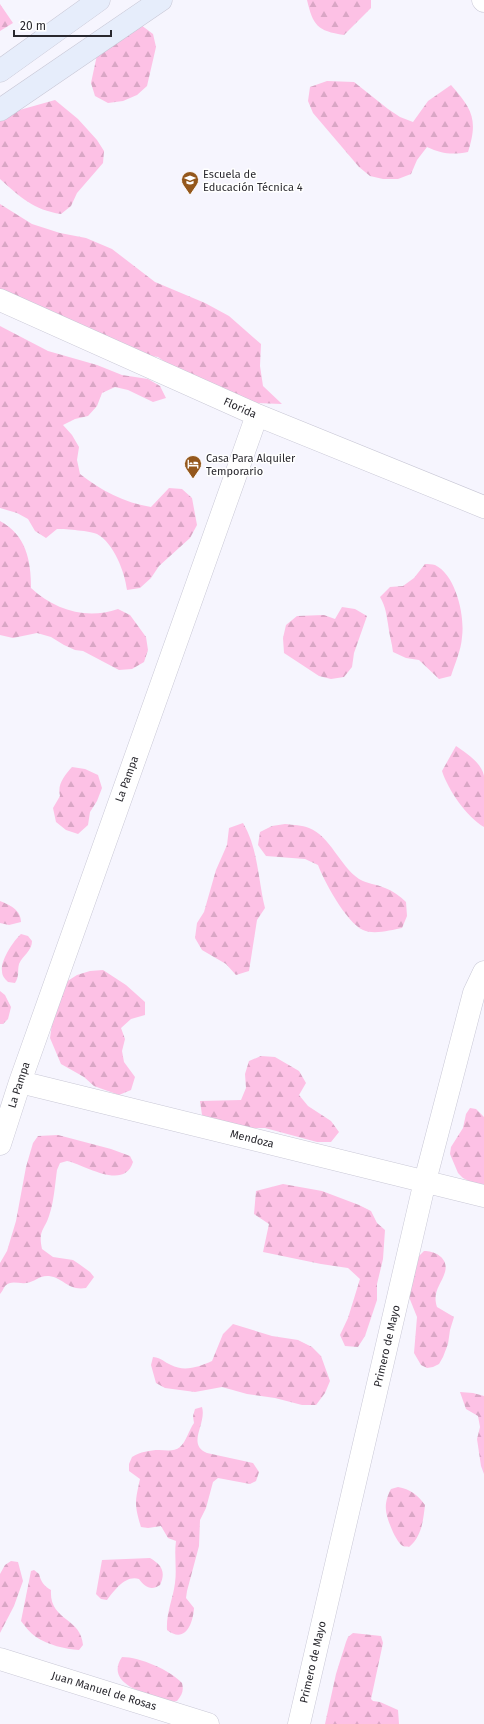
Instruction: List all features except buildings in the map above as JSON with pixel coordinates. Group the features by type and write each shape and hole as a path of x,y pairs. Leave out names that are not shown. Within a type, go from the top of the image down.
{"main road":[{"path":"0,71 99,0"},
{"path":"0,110 161,0"}],"street":[{"name":"Florida","path":"0,300 257,415 484,507"},
{"name":"La Pampa","path":"0,1144 20,1082 257,415"},
{"name":"Primero de Mayo","path":"299,1724 425,1181 474,993 484,972"},
{"name":"Mendoza","path":"20,1082 484,1196"},
{"name":"Juan Manuel de Rosas","path":"0,1659 208,1724"}],"green space":[{"path":"307,0 371,0 371,8 344,35 322,29 314,21"},
{"path":"0,4 13,23 0,31"},
{"path":"141,25 153,34 156,47 147,86 137,95 123,101 108,103 95,96 91,83 97,55"},
{"path":"327,81 354,82 388,109 400,117 413,122 428,101 451,85 469,109 472,116 473,132 468,152 447,153 427,147 417,160 411,174 398,179 383,179 370,176 359,167 313,113 308,101 310,87"},
{"path":"55,100 78,119 97,140 104,151 103,163 77,193 71,206 61,214 51,212 28,202 0,179 0,120 16,111"},
{"path":"0,204 32,224 60,233 86,238 112,249 155,282 205,303 229,316 261,344 260,366 263,386 282,404 257,403 235,397 182,374 158,357 130,353 0,293"},
{"path":"0,326 48,351 97,365 122,375 148,379 160,386 166,398 153,402 128,390 115,387 102,393 97,406 88,416 75,419 63,425 72,435 79,447 77,460 80,474 104,490 122,499 151,507 169,488 182,489 192,498 197,525 190,538 159,566 151,578 140,588 127,590 124,575 118,559 109,544 97,534 84,531 57,529 46,538 35,531 28,519 17,513 0,508"},
{"path":"0,521 16,533 25,549 30,568 31,588 50,602 72,611 94,613 118,609 130,615 146,637 148,650 144,662 132,669 119,670 83,651 75,650 64,645 51,637 37,633 13,638 0,635"},
{"path":"425,564 435,565 442,570 448,578 458,597 462,618 463,628 461,642 451,676 439,679 419,660 406,658 393,652 386,610 380,597 390,587 403,586 414,578"},
{"path":"342,607 355,609 367,616 354,653 352,667 344,677 331,679 319,676 284,653 283,638 286,625 297,616 324,615 335,619"},
{"path":"456,746 473,759 483,771 484,827 471,817 453,794 442,771"},
{"path":"72,767 85,769 98,775 102,788 97,801 90,812 88,825 78,834 66,830 56,822 53,808 60,796 59,792 62,780"},
{"path":"243,823 255,853 265,908 257,920 249,971 236,975 226,964 202,950 195,938 197,923 204,912 216,870 227,845 229,828"},
{"path":"285,824 303,826 316,832 329,844 346,867 359,879 388,889 404,900 406,902 407,916 402,928 377,932 363,930 356,926 336,900 318,865 305,859 266,856 258,845 260,832 272,826"},
{"path":"0,901 11,906 17,911 21,918 21,922 9,925 0,923"},
{"path":"21,934 28,936 32,941 32,944 19,964 17,980 15,983 8,982 3,974 3,962 11,946"},
{"path":"103,970 126,985 145,1002 145,1015 131,1019 121,1028 125,1039 122,1051 124,1062 135,1077 131,1090 119,1095 94,1086 84,1077 61,1064 50,1038 54,1009 66,982 77,975 90,971"},
{"path":"0,991 5,995 11,1007 8,1019 3,1024 0,1024"},
{"path":"261,1056 275,1057 299,1071 306,1083 299,1095 308,1106 331,1121 339,1132 331,1142 317,1142 265,1128 252,1128 213,1121 202,1115 200,1101 241,1100 246,1088 245,1074 249,1061"},
{"path":"470,1108 476,1109 484,1117 484,1189 463,1178 458,1173 450,1154 451,1147 463,1128 466,1114"},
{"path":"58,1135 111,1149 130,1156 133,1162 128,1170 121,1175 103,1174 67,1161 60,1163 57,1170 51,1211 41,1234 42,1249 53,1257 73,1260 90,1272 94,1277 86,1288 75,1288 59,1279 46,1276 29,1282 7,1284 0,1294 0,1263 7,1251 16,1221 26,1167 33,1143 38,1136"},
{"path":"283,1184 322,1191 359,1205 371,1211 377,1223 385,1230 383,1259 377,1284 377,1300 365,1336 358,1347 345,1346 340,1335 348,1318 360,1279 348,1268 263,1252 269,1224 254,1214 256,1191"},
{"path":"424,1251 437,1254 445,1263 445,1272 436,1293 436,1302 437,1307 454,1317 448,1344 443,1357 439,1364 427,1368 421,1365 414,1353 417,1317 409,1297 419,1256"},
{"path":"233,1324 272,1336 298,1340 312,1347 321,1356 330,1381 325,1393 316,1405 302,1405 275,1398 247,1394 222,1387 195,1392 165,1388 156,1383 151,1365 153,1357 159,1358 171,1365 181,1368 197,1367 212,1361 223,1334"},
{"path":"460,1392 484,1396 484,1474 481,1466 477,1439 480,1427 478,1416 466,1409"},
{"path":"202,1407 202,1420 198,1433 198,1444 201,1449 207,1453 253,1463 259,1472 256,1481 250,1484 218,1478 213,1482 206,1508 200,1520 199,1546 187,1591 186,1598 194,1608 192,1620 187,1630 179,1635 173,1634 167,1630 175,1583 176,1541 168,1538 161,1526 148,1528 141,1527 136,1503 140,1479 129,1471 129,1464 132,1457 135,1455 156,1450 178,1449 184,1442 194,1423 193,1416 195,1409"},
{"path":"398,1487 413,1493 420,1498 425,1505 419,1533 417,1538 409,1547 403,1546 397,1540 386,1513 386,1504 389,1493 391,1489"},
{"path":"150,1558 160,1566 163,1573 160,1585 157,1587 148,1587 139,1579 134,1578 121,1584 107,1600 101,1599 96,1594 102,1560"},
{"path":"11,1561 18,1562 23,1581 14,1606 0,1633 0,1574 5,1565"},
{"path":"34,1570 39,1574 43,1584 51,1590 55,1608 77,1629 81,1636 83,1645 79,1650 68,1649 41,1640 32,1634 21,1621 31,1571"},
{"path":"353,1633 381,1636 383,1643 371,1699 398,1710 399,1724 325,1724 336,1674 348,1637"},
{"path":"122,1657 137,1659 154,1665 177,1678 183,1686 179,1699 177,1701 164,1700 130,1687 120,1677 118,1672 118,1665"}],"place":[{"name":"Escuela de Educación Técnica 4","path":"190,195"},
{"name":"Casa Para Alquiler Temporario","path":"193,479"}]}
